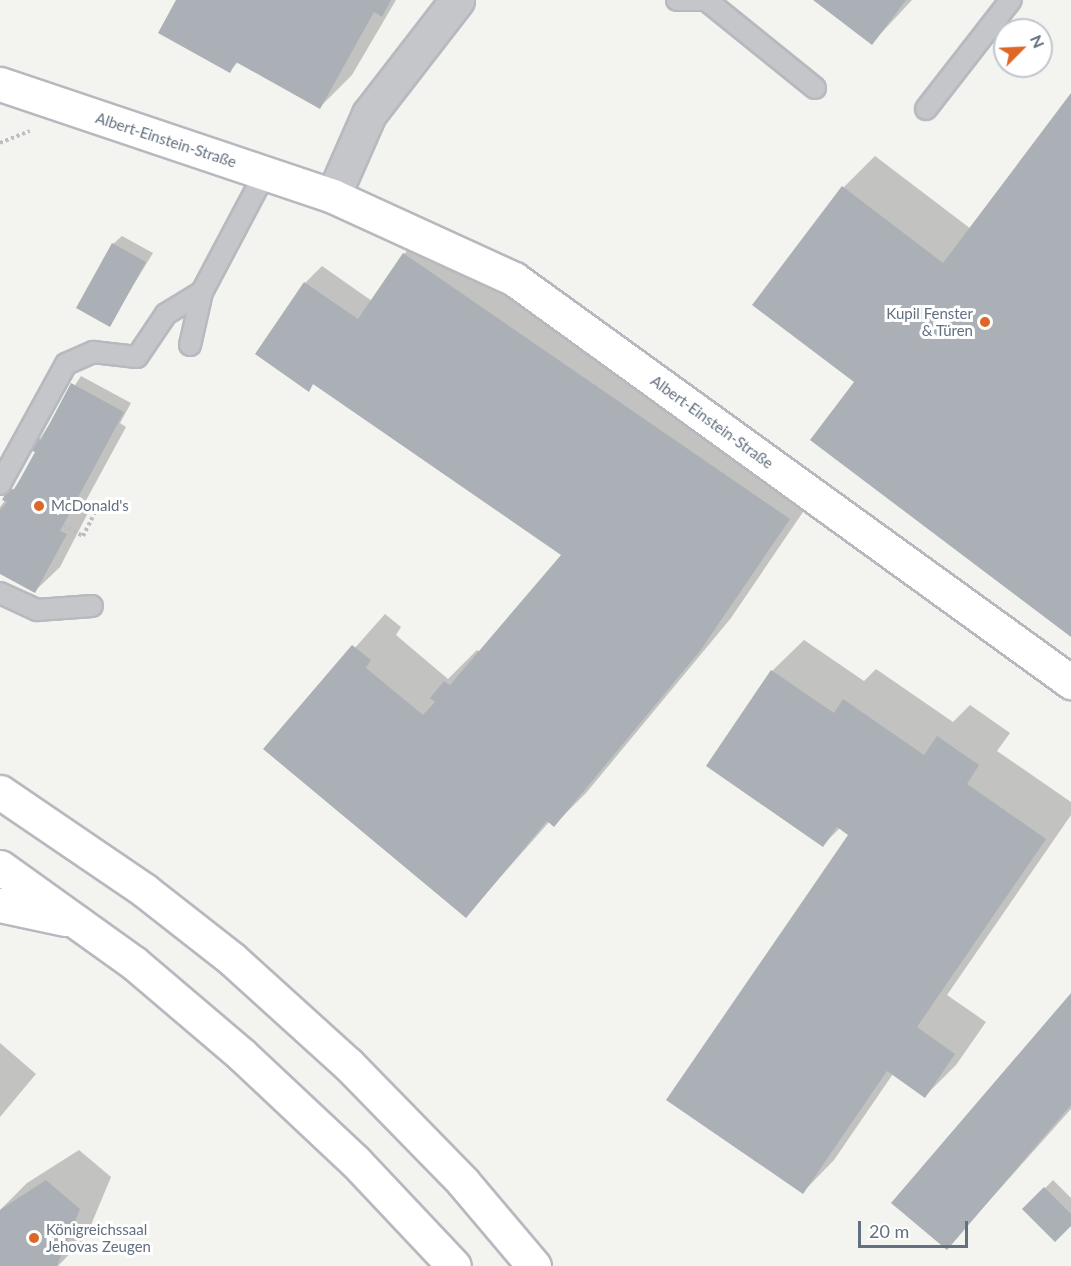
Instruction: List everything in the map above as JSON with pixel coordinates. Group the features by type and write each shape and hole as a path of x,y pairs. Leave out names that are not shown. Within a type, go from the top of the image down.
{"main road":[{"name":"Albert-Einstein-Straße","path":"0,84 333,196 514,279 1071,682"},
{"path":"0,792 144,890 232,958 348,1064 463,1182 534,1266"},
{"path":"0,867 81,922 242,1055 355,1161 454,1266"},
{"path":"0,905 81,922"}],"street":[{"path":"333,196 369,114 457,0"}],"lane":[{"path":"677,0 701,0"},
{"path":"706,0 814,88"},
{"path":"926,110 1011,0"},
{"path":"190,345 202,292 265,173"},
{"path":"0,484 66,364 93,352 137,357 166,314 202,292"},
{"path":"0,593 37,610 92,606"}],"path":[{"path":"63,525 83,536 97,509"}],"building":[{"path":"176,0 391,0 382,17 374,12 320,109 236,62 230,73 158,33"},
{"path":"813,0 906,0 872,45"},
{"name":"Kupil Fenster & Türen","path":"1071,93 1071,637 810,440 854,382 752,305 842,186 943,263"},
{"path":"112,243 146,262 110,327 76,308"},
{"path":"403,253 790,519 700,651 554,827 547,821 466,918 263,749 352,645 371,660 366,668 423,715 435,702 430,698 444,681 450,685 561,555 313,384 309,392 255,354 304,282 358,319"},
{"name":"McDonald's","path":"71,383 124,412 60,531 67,534 35,593 0,574 0,510 7,502 2,500 9,487 14,490 35,452 30,450 37,437 41,440"},
{"path":"771,670 834,713 843,699 924,755 937,736 979,765 967,784 1046,839 917,1027 955,1054 925,1098 887,1071 803,1194 666,1100 848,835 837,827 823,847 706,766"},
{"path":"1071,993 1071,1105 947,1250 891,1203"},
{"name":"Königreichssaal Jehovas Zeugen","path":"46,1180 80,1209 57,1266 0,1266 0,1210"},
{"path":"1044,1187 1071,1214 1071,1226 1055,1242 1022,1209"}],"place":[{"name":"Kupil Fenster & Türen","path":"985,322"},
{"name":"McDonald's","path":"39,506"},
{"name":"Königreichssaal Jehovas Zeugen","path":"34,1238"}]}
